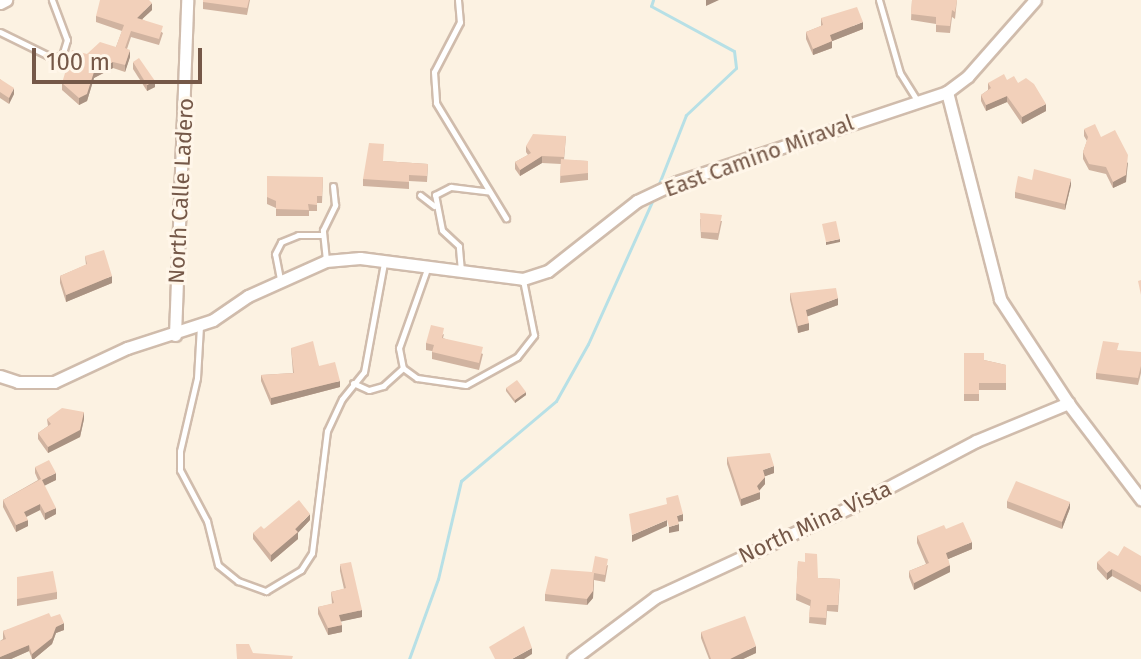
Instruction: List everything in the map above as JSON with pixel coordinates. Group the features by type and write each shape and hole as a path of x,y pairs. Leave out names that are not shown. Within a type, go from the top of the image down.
{"street":[{"path":"0,3 6,0"},
{"name":"North Calle Ladero","path":"175,335 187,0"},
{"path":"1035,0 968,76 947,92 1000,299 1068,403 1141,499"},
{"name":"East Camino Miraval","path":"523,279 572,256 637,201 677,182 947,92"},
{"path":"0,376 18,382 54,382 127,348 200,325 280,279 326,261 384,262 523,279"},
{"name":"North Mina Vista","path":"573,659 656,597 851,507 976,441 1068,403"}],"lane":[{"path":"0,32 49,56 62,56 67,40 52,0"},
{"path":"458,0 460,22 434,72 433,85 441,115 506,218"},
{"path":"879,0 900,73 917,101"},
{"path":"326,261 323,235 335,205 333,186"},
{"path":"461,272 459,246 442,230 434,206 435,195 444,188 490,192"},
{"path":"420,195 434,206"},
{"path":"280,279 275,254 281,242 298,235 323,235"},
{"path":"200,325 197,378 180,451 180,470 207,521 218,565 257,591 288,580 309,562 318,529 317,485 327,431 353,383 364,372 384,262"},
{"path":"427,268 399,348 403,368 417,378 466,385 517,357 534,335 523,279"},
{"path":"353,383 369,390 383,386 403,368"}],"building":[{"path":"100,0 149,0 152,3 137,18 163,26 159,39 131,31 125,48 130,50 125,65 113,62 94,72 87,94 79,98 62,83 72,50 87,54 100,42 116,47 124,25 96,16"},
{"path":"203,0 249,0 247,8"},
{"path":"912,0 957,0 950,26 936,25 936,17 911,14"},
{"path":"857,7 863,22 830,35 832,41 813,49 806,32 823,25 821,18"},
{"path":"139,58 155,81 147,85 133,62"},
{"path":"1004,74 1007,80 1014,76 1018,83 1026,78 1034,84 1046,104 1022,117 1007,96 986,105 981,95 991,88 988,83"},
{"path":"0,79 14,88 9,98 0,92"},
{"path":"1095,124 1101,137 1115,130 1128,155 1126,175 1113,182 1106,167 1089,164 1083,152 1088,137 1084,129"},
{"path":"533,134 566,136 564,157 542,156 520,170 515,162 531,153 526,146"},
{"path":"369,143 384,144 383,161 428,164 427,176 409,175 409,182 363,179"},
{"path":"561,159 588,161 588,173 560,176"},
{"path":"1034,169 1071,179 1065,204 1015,192 1018,176 1032,180"},
{"path":"267,176 323,177 322,196 317,196 317,205 308,204 309,210 276,209 276,201 267,197"},
{"path":"700,213 722,215 718,233 701,232"},
{"path":"836,221 840,239 826,242 822,224"},
{"path":"104,250 112,276 66,295 60,276 87,264 85,256"},
{"path":"836,288 838,298 806,310 809,323 798,326 790,293"},
{"path":"431,325 444,328 442,338 483,347 479,363 432,352 434,345 426,343"},
{"path":"313,341 319,366 335,362 340,381 271,398 261,375 294,373 291,348"},
{"path":"1103,341 1119,343 1117,350 1141,352 1138,378 1096,373"},
{"path":"964,353 984,353 984,360 1006,365 1006,383 979,383 979,394 964,394"},
{"path":"517,380 526,392 515,400 506,388"},
{"path":"62,408 84,412 80,430 48,447 38,433 51,424 47,419"},
{"path":"770,453 774,466 763,470 765,477 757,486 760,492 741,499 727,457"},
{"path":"49,460 56,473 42,480 56,508 45,513 40,504 24,512 28,520 16,525 3,500 41,479 35,467"},
{"path":"1016,481 1070,502 1062,522 1007,501"},
{"path":"678,495 683,514 677,516 679,524 669,527 667,520 632,535 629,514 667,504 666,498"},
{"path":"299,500 310,514 295,529 298,532 271,555 253,533 261,526 264,529"},
{"path":"963,522 972,542 946,553 950,565 914,583 909,571 929,563 917,536 944,525 946,529"},
{"path":"1124,546 1141,556 1141,585 1112,569 1107,573 1097,562 1109,551 1118,556"},
{"path":"805,553 817,554 818,578 840,579 838,605 827,605 826,618 809,617 811,600 796,593 798,561 805,562"},
{"path":"595,556 608,559 605,575 594,573 593,591 587,599 545,594 551,569 592,572"},
{"path":"351,562 362,610 339,615 342,625 328,628 318,607 334,603 331,592 346,588 340,564"},
{"path":"53,571 57,592 17,599 17,577"},
{"path":"49,613 51,617 60,614 64,623 56,627 52,638 32,654 29,645 0,657 0,641 6,639 3,631"},
{"path":"745,616 756,646 730,659 711,659 701,632"},
{"path":"524,626 532,648 512,659 495,659 489,647"},
{"path":"236,644 249,644 253,653 293,656 292,659 237,659"}],"waterway":[{"path":"653,0 651,6 734,51 736,68 686,115 658,186"},
{"path":"409,659 438,579 461,481 556,401 588,344 654,197"}]}
